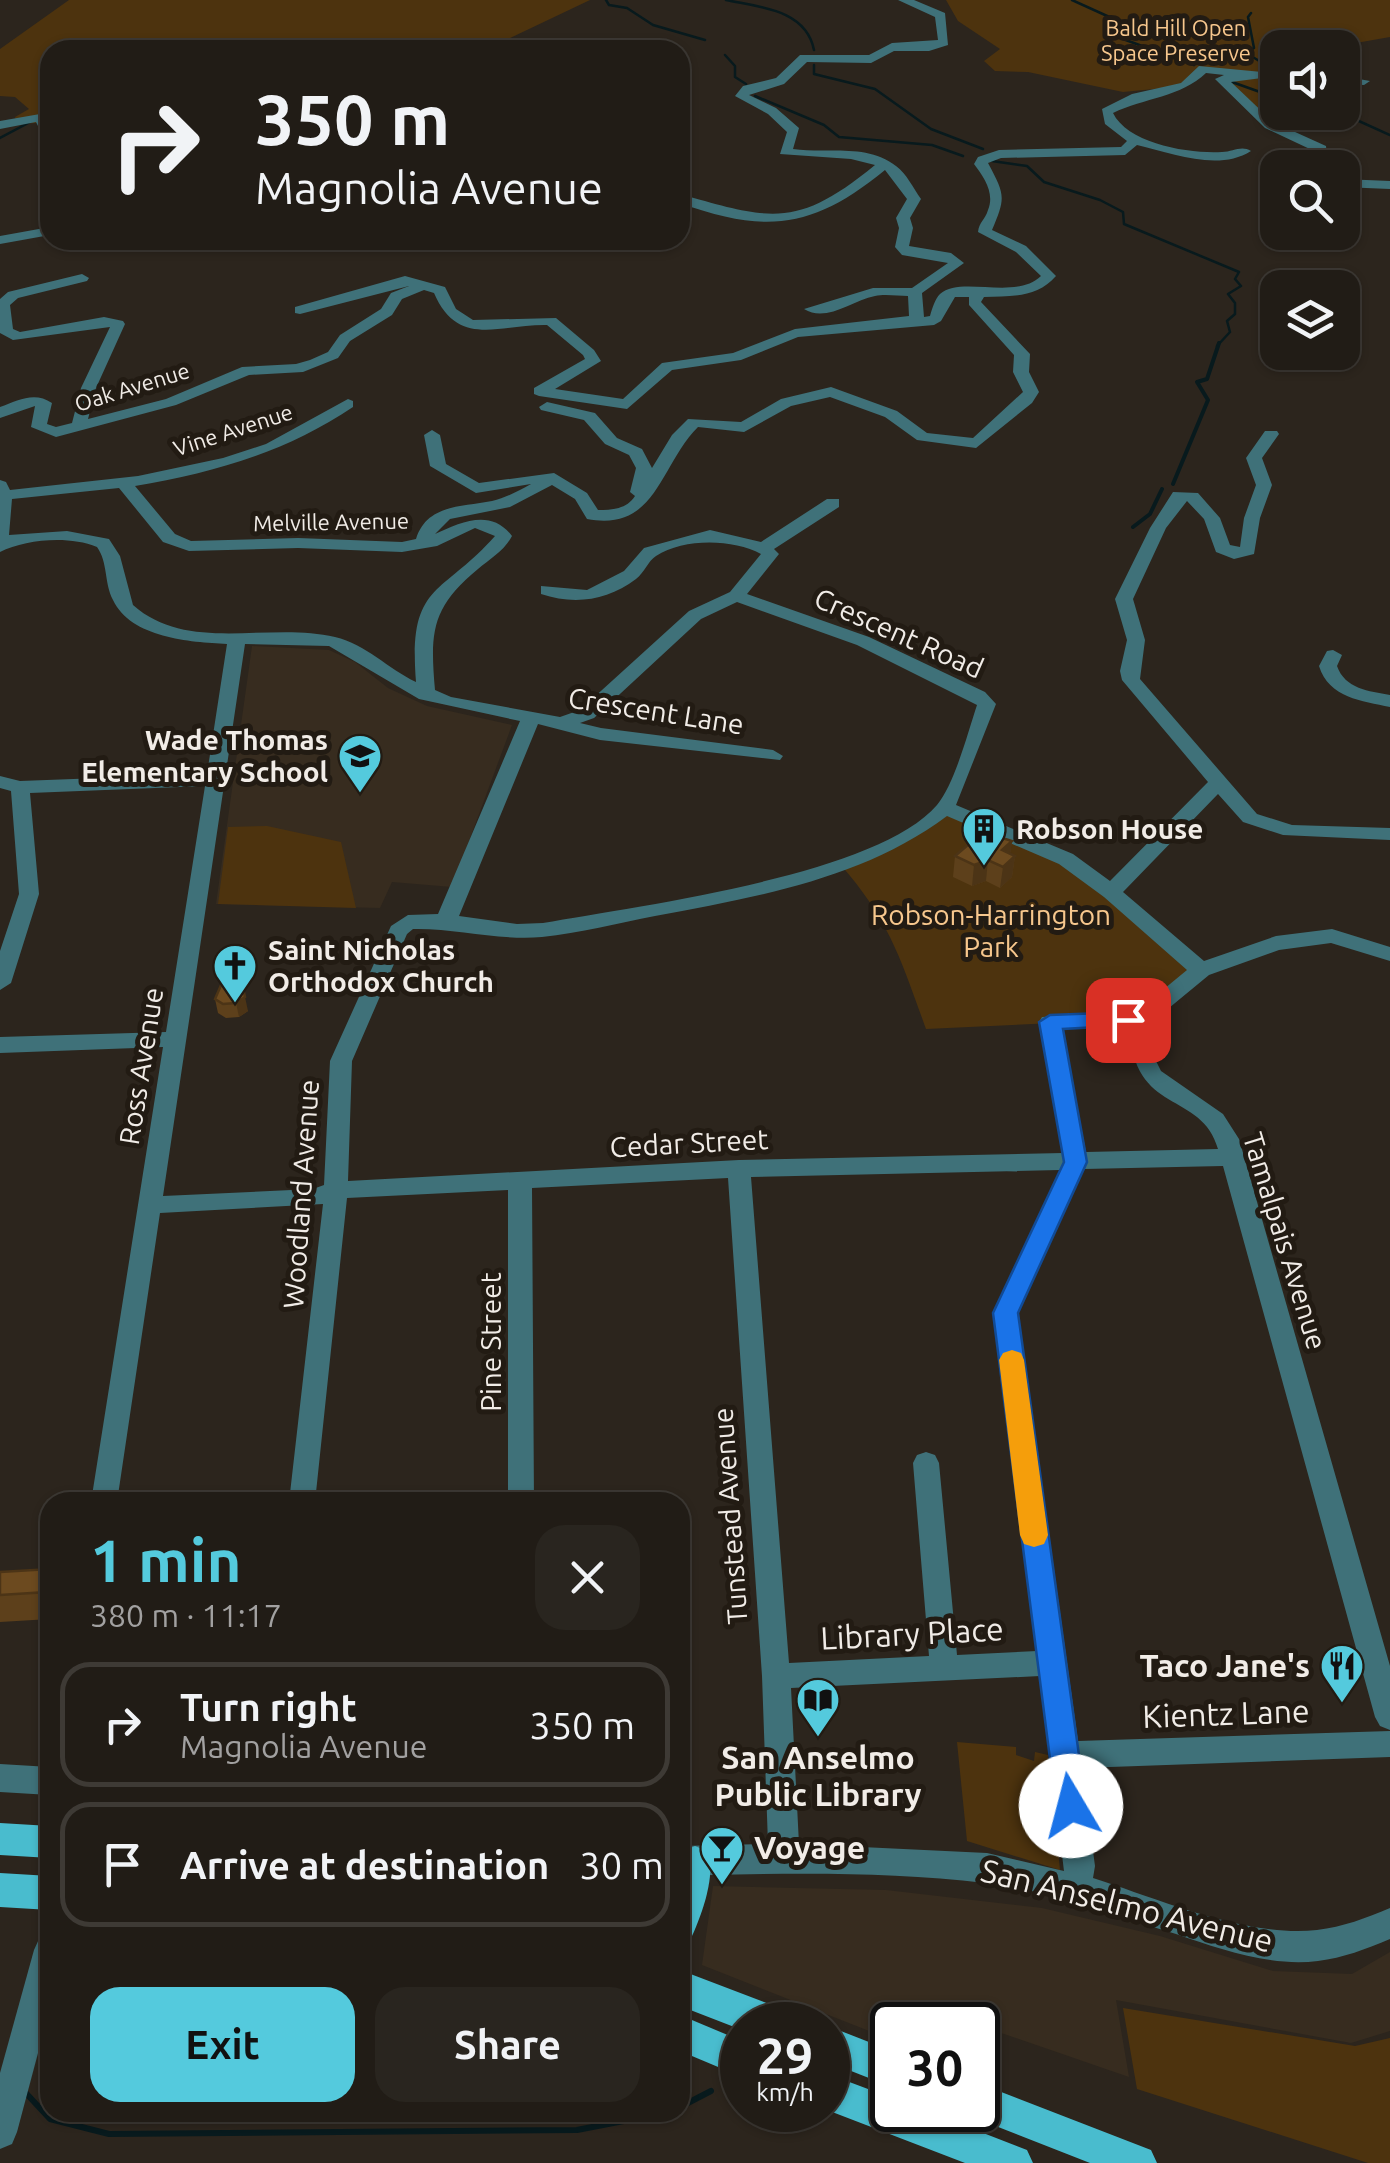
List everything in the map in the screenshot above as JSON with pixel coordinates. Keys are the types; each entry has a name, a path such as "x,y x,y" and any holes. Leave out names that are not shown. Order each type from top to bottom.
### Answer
{"main road":[{"path":"0,1839 40,1841"},
{"path":"0,1890 40,1892"},
{"path":"690,1992 720,2003"},
{"path":"690,2037 720,2050"},
{"path":"850,2100 1014,2163"},
{"path":"1000,2111 1118,2159"}],"street":[{"path":"811,309 832,308 873,292 914,292 958,263 953,258 905,250 903,218 914,199 898,175 884,164 844,154 786,151 794,131 772,111 741,96 747,89 780,81 804,58 871,59 892,47 929,48 944,42 941,15 904,0"},
{"path":"1246,151 1208,156 1134,140 1108,121 1106,112 1136,97 1186,86 1201,69 1260,74"},
{"path":"1252,73 1258,76 1221,80 1258,118 1320,150"},
{"path":"1360,81 1364,81"},
{"path":"0,125 40,118"},
{"path":"540,391 627,404 667,366 736,357 795,334 913,320 929,322 936,318 944,298 952,293 1021,291 1039,286 1049,276 1022,249 985,232 984,226 996,214 998,193 981,164 998,154 1118,153 1134,140"},
{"path":"690,202 721,214 761,222 803,218 857,188 884,164"},
{"path":"1360,184 1390,185"},
{"path":"0,240 40,233"},
{"path":"80,426 90,383 118,324 104,321 18,337 6,331 3,304 13,295 82,278"},
{"path":"300,310 404,280 440,290 448,310 458,320 477,324 551,320 593,357 584,367 546,384 537,401 541,406 589,416 611,441 636,452 644,468 638,505"},
{"name":"Oak Avenue","path":"0,413 38,402 46,408 41,430 56,432 171,402 247,370 298,369 332,355 345,338 387,312 396,296 427,284"},
{"path":"913,320 914,292"},
{"path":"432,434 438,466 469,486 488,488 530,476 552,478 581,496 593,515 618,515 638,505 688,426 703,422 732,429 744,427 774,407 817,394 840,394 856,404 891,414 923,437 976,443 1031,392 1021,372 1022,354 1004,340 974,302 978,293"},
{"name":"Vine Avenue","path":"125,485 286,440 348,404"},
{"path":"1271,434 1252,456 1252,466 1264,485 1250,524 1252,542 1248,550 1234,554 1225,551 1217,528 1202,503 1192,496 1179,495 1158,528 1124,600 1136,640 1129,671 1131,680 1242,813 1274,828 1390,834"},
{"name":"Melville Avenue","path":"125,485 169,538 189,546 402,546 424,542 430,528 446,513 498,505 552,478"},
{"path":"2,544 2,490 125,485"},
{"path":"547,590 564,596 590,595 630,574 650,552 710,535 764,548 833,503"},
{"path":"424,542 473,523 498,529 504,536 437,594 428,610 423,632 426,695"},
{"name":"Crescent Lane","path":"2,544 67,538 103,543 110,550 116,596 135,616 188,634 237,640 330,640 347,646 394,679 426,695 612,736 773,756"},
{"path":"562,722 587,714 695,615 736,596 769,558 764,548"},
{"name":"Crescent Road","path":"736,596 878,648 986,702 945,808"},
{"name":"Ross Avenue","path":"106,1492 237,640"},
{"path":"1333,655 1328,666 1336,682 1354,692 1390,700"},
{"path":"530,720 446,921 517,931 544,930 795,879 882,850 945,808 1066,860 1111,892 1201,970"},
{"path":"0,983 29,894 10,785 215,780"},
{"path":"1111,892 1217,784"},
{"name":"Woodland Avenue","path":"303,1492 336,1190 340,1061 398,931 408,922 446,921"},
{"path":"1076,1888 1080,1866 1006,1313 1076,1162 1050,1022 1141,1020 1201,970 1276,943 1332,936 1390,954"},
{"name":"Tamalpais Avenue","path":"1141,1020 1142,1055 1152,1076 1214,1120 1232,1157 1390,1717"},
{"path":"0,1044 175,1039"},
{"name":"Cedar Street","path":"150,1205 315,1198 336,1190 739,1169 1232,1157"},
{"name":"Tunstead Avenue","path":"739,1169 776,1676 784,1858"},
{"name":"Pine Street","path":"520,1182 522,1492"},
{"path":"926,1463 944,1666"},
{"name":"Library Place","path":"776,1676 1050,1663"},
{"name":"Kientz Lane","path":"1064,1754 1390,1744"},
{"path":"0,1778 40,1780"},
{"name":"San Anselmo Avenue","path":"690,1861 784,1858 987,1868 1076,1888 1223,1934 1276,1945 1316,1946 1356,1938 1390,1923"},
{"path":"0,2132 40,1989"}],"shaded area":[{"name":"Wade Thomas Elementary School","path":"252,646 329,650 355,662 388,688 427,706 512,725 452,887 392,882 380,908 216,904"},
{"path":"713,1886 886,1890 1042,1908 1160,1936 1273,1971 1352,1974 1390,1952 1390,2031 1351,2043 1116,2000 1129,2077 1000,2033 1000,2002 870,2002 870,2031 850,2023 850,2002 796,2002 702,1965"},
{"path":"160,2122 250,2122 198,2124"}],"green space":[{"path":"69,0 590,0 506,40 40,40 40,125 17,124 15,117 29,109 15,97 0,96 0,49"},
{"name":"Bald Hill Open Space Preserve","path":"946,0 1390,0 1390,37 1360,42 1360,30 1260,30 1260,110 1251,111 1221,79 1255,77 1201,69 1185,86 1123,92 1028,72 995,71 984,61 1000,49 958,21"},
{"name":"Robson-Harrington Park","path":"945,808 1066,859 1201,970 1141,1019 926,1029 883,923 840,864 882,850"},
{"path":"267,826 341,842 356,908 218,904 228,827"},
{"path":"957,1742 1016,1747 1016,1755 1034,1761 1035,1752 1048,1755 1060,1870 967,1841"},
{"path":"1123,2008 1355,2046 1390,2038 1390,2163 1368,2163 1137,2089"}],"building":[{"path":"983,832 1012,841 1002,850 1015,856 1003,867 988,860 974,865 955,856"},
{"path":"240,975 245,997 223,1004 215,999 225,976"},
{"path":"40,1570 40,1592 0,1595 0,1572"}],"waterway":[{"path":"606,0 609,5 627,8 653,25 705,40"},
{"path":"726,0 791,18 802,26 814,50"},
{"path":"1072,0 1116,20 1125,34 1123,39 1194,65"},
{"path":"1251,13 1248,17 1254,48 1246,53 1260,61"},
{"path":"725,55 735,66 735,77 746,84"},
{"path":"814,65 814,74 875,89 931,129 983,149"},
{"path":"1232,82 1260,92"},
{"path":"755,96 824,125 839,137 932,145 963,156"},
{"path":"0,138 32,121"},
{"path":"1360,121 1390,135"},
{"path":"992,161 1027,166 1044,182 1100,200 1123,212 1124,224 1239,272 1235,279 1241,286 1228,294 1235,303 1235,314 1227,321 1230,332 1219,344"},
{"path":"1173,484 1208,400 1197,382 1207,379 1219,344"},
{"path":"1133,527 1150,514 1162,489"},
{"path":"24,2091 40,2108"},
{"path":"690,2102 711,2091"},
{"path":"62,2122 109,2134 577,2130 618,2122"}],"slow traffic":[{"path":"1012,1360 1034,1535"}],"place":[{"name":"Wade Thomas Elementary School","path":"360,794"},
{"name":"Robson House","path":"984,867"},
{"name":"Saint Nicholas Orthodox Church","path":"235,1004"},
{"name":"Taco Jane's","path":"1342,1704"},
{"name":"San Anselmo Public Library","path":"818,1738"},
{"name":"Voyage","path":"722,1886"}],"route":[{"path":"1071,1806 1006,1313 1076,1162 1050,1022 1128,1020"}]}
